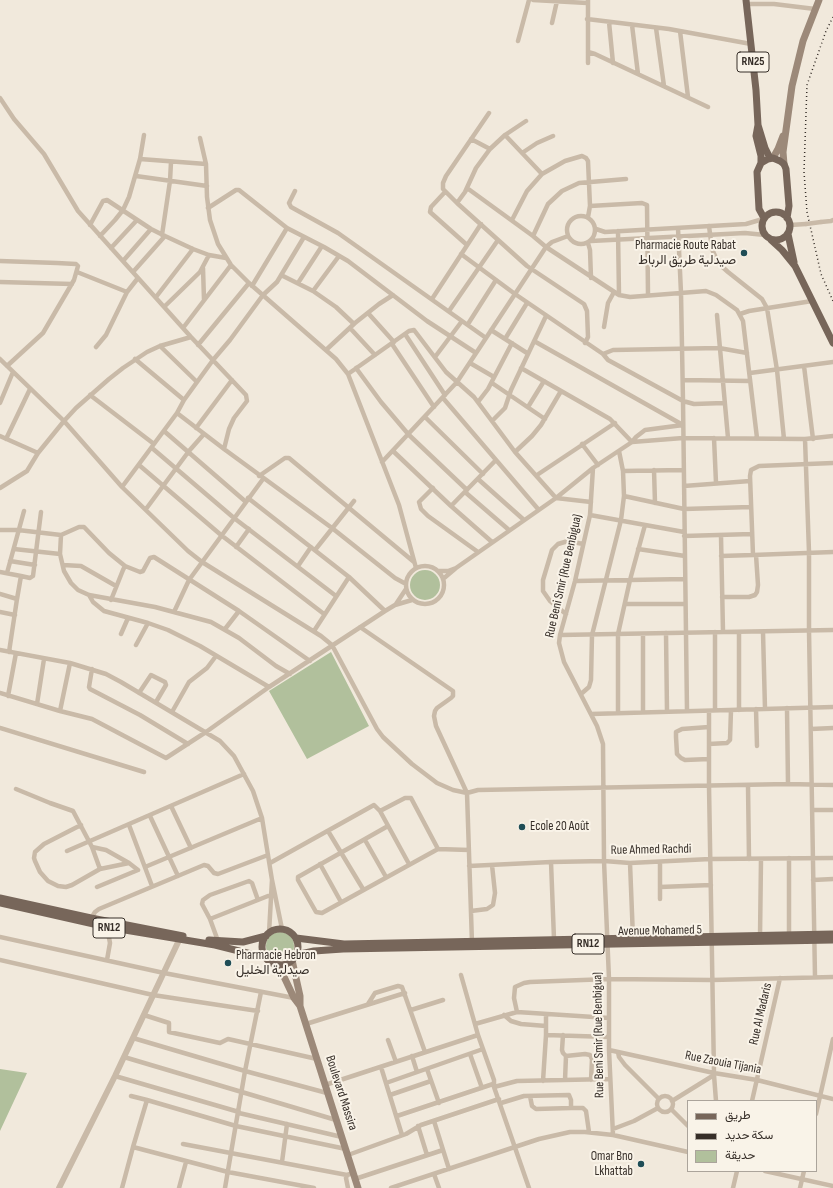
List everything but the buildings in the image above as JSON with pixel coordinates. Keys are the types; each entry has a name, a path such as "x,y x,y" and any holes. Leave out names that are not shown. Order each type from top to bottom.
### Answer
{"main road":[{"path":"787,218 788,203 786,169 783,155 790,92 803,42 819,0"},
{"name":"RN25","path":"746,2 758,125 765,148 771,158"},
{"name":"RN25","path":"758,125 756,136 761,163 757,172 760,213 764,218 762,228 764,235"},
{"path":"761,163 771,158 786,131"},
{"path":"771,158 778,159 784,164"},
{"path":"764,218 768,214 776,212 783,214 787,218 790,225 788,234 795,266"},
{"path":"771,240 781,240 788,234"},
{"path":"764,235 785,253 795,266 833,343"},
{"name":"RN12","path":"0,898 90,921 107,927 219,944 267,958 278,964 283,964 314,950 343,946"},
{"name":"RN12","path":"0,903 180,938"},
{"name":"RN12","path":"219,944 243,942 268,935 275,930 282,929 292,933 296,938 343,946"},
{"name":"Avenue Mohamed 5","path":"472,944 554,938 607,941 632,938 760,939 815,937 833,934"},
{"path":"267,958 264,954 262,945 268,935"},
{"name":"Avenue Mohamed 5","path":"760,939 789,935 833,940"},
{"path":"296,938 298,946 294,958 297,997"},
{"name":"Avenue Mohamed 5","path":"343,946 712,939"},
{"path":"278,964 297,997"},
{"name":"Boulevard Massira","path":"297,997 347,1152 352,1176 358,1188"}],"street":[{"path":"518,41 529,0"},
{"path":"533,0 588,2 588,63"},
{"path":"552,22 557,1"},
{"path":"746,2 815,9"},
{"path":"588,19 680,31 751,44"},
{"path":"609,22 613,63"},
{"path":"632,25 638,74"},
{"path":"656,28 664,86"},
{"path":"680,31 688,97"},
{"path":"588,52 708,107"},
{"path":"0,98 14,119 44,154 78,211 198,345 246,395 248,399 234,418 229,429 224,449"},
{"path":"489,113 444,179 442,186 445,192 531,269 586,306 588,337 585,343"},
{"path":"457,203 467,188 476,168 490,149 505,135 526,121"},
{"path":"100,236 123,210 136,176 144,135"},
{"path":"505,135 542,174"},
{"path":"522,153 537,143 553,136"},
{"path":"200,138 206,164 208,208 214,234 226,258 251,285 336,359 348,374 399,505 416,568"},
{"path":"471,139 490,149"},
{"path":"512,220 527,191 542,174 561,162 584,156 588,161 590,206 588,217"},
{"path":"140,159 206,164"},
{"path":"133,272 163,235 171,162"},
{"path":"136,176 207,186"},
{"path":"533,236 543,212 555,197 571,186 589,182 626,179"},
{"path":"467,188 512,220 546,247 619,295 630,297 700,291 712,293 737,310 743,322 758,438"},
{"path":"208,208 238,190 288,228 339,256 367,275 427,321 476,353"},
{"path":"295,191 289,203 291,207 338,233 486,338"},
{"path":"445,192 431,207 430,212 467,245"},
{"path":"90,225 104,200 108,200 151,229 163,235 193,249 226,258"},
{"path":"590,206 645,203 648,208 648,295"},
{"path":"591,278 590,242 595,235 596,229 593,222 588,217 579,216 572,220 567,227 568,236 576,244 580,244 590,242 619,239 678,236 752,233 764,235"},
{"path":"596,229 602,232 746,224 764,218"},
{"path":"111,248 137,220"},
{"path":"790,225 832,221"},
{"path":"432,299 481,224"},
{"path":"709,226 712,249 718,262 728,272 760,297 767,308 784,439"},
{"path":"198,345 251,285 288,228"},
{"path":"678,228 681,293 687,711"},
{"path":"123,261 151,229"},
{"path":"618,231 619,295"},
{"path":"382,462 457,382 546,247 552,242 568,236"},
{"path":"122,487 177,413 184,400 213,360 230,340 263,295 281,275 304,237"},
{"path":"449,311 498,240"},
{"path":"298,283 322,246"},
{"path":"156,297 193,249"},
{"path":"164,306 203,268 209,254"},
{"path":"461,254 546,316 603,354 608,360 688,403 724,403"},
{"path":"313,291 339,256"},
{"path":"0,262 76,264 78,266 72,284 43,333 7,366"},
{"path":"183,328 232,265"},
{"path":"203,268 204,301"},
{"path":"77,272 127,292"},
{"path":"281,275 313,291 336,307 375,355"},
{"path":"96,347 106,335 127,292 138,278"},
{"path":"468,324 496,280"},
{"path":"0,282 72,284"},
{"path":"604,327 608,303 614,292"},
{"path":"326,350 352,326 393,295"},
{"path":"740,314 749,311 812,300"},
{"path":"505,339 528,303"},
{"path":"368,313 393,343 434,407"},
{"path":"717,315 728,438"},
{"path":"492,421 505,408 509,394 546,316"},
{"path":"435,357 462,321"},
{"path":"348,374 405,334 414,330 457,382 478,402 515,452 556,498 591,502"},
{"path":"491,330 528,354"},
{"path":"405,334 444,396 538,509"},
{"path":"0,488 27,471 38,453 64,421 90,395 123,368 160,346 191,337"},
{"path":"534,341 683,425"},
{"path":"478,402 492,383 512,344"},
{"path":"160,346 197,382"},
{"path":"603,354 613,350 719,348 747,353"},
{"path":"0,359 64,421 122,487 188,551 202,562 314,631 332,645 377,729 388,742 412,764 437,783 453,790 467,793 478,790 748,786 788,784 812,786 833,785"},
{"path":"135,360 184,400"},
{"path":"750,373 833,362"},
{"path":"470,363 494,377"},
{"path":"804,366 813,439"},
{"path":"356,368 408,435 509,530"},
{"path":"521,368 561,390 614,423 632,442"},
{"path":"0,403 13,372"},
{"path":"196,428 232,380"},
{"path":"682,380 750,381"},
{"path":"528,407 544,381"},
{"path":"492,383 545,419"},
{"path":"6,439 30,389"},
{"path":"515,452 532,436 545,419 561,390"},
{"path":"90,395 153,446 176,469 234,518 336,596"},
{"path":"177,413 261,477 332,528 406,586"},
{"path":"425,417 483,474"},
{"path":"537,476 614,423"},
{"path":"443,579 478,552 538,509 556,498 593,468 632,442 645,430 683,425"},
{"path":"164,431 247,500 350,577 385,611"},
{"path":"146,510 163,485 204,434"},
{"path":"0,436 38,453"},
{"path":"632,442 683,438 813,439 833,436"},
{"path":"714,438 716,483"},
{"path":"805,439 809,552 815,977"},
{"path":"582,444 598,465"},
{"path":"393,451 451,506 492,542"},
{"path":"581,694 589,687 591,680 592,635 621,520 624,496 623,471 619,451"},
{"path":"174,612 189,580 247,500 261,477 285,458 289,458 414,562"},
{"path":"451,506 496,460"},
{"path":"722,597 749,597 757,592 758,585 752,534 751,470 759,466 833,463"},
{"path":"139,465 221,535 324,614"},
{"name":"Rue Beni Smir (Rue Benbigua)","path":"593,468 590,515 575,581 560,636 560,651 564,662 597,726 603,744 604,862 613,1135"},
{"path":"654,470 655,503"},
{"path":"623,471 683,470"},
{"path":"478,479 524,520"},
{"path":"684,486 750,481"},
{"path":"433,488 420,502 421,509 428,516 478,552"},
{"path":"624,496 684,509 751,507"},
{"path":"298,566 354,501"},
{"path":"7,573 24,511"},
{"path":"0,572 30,578 34,576 41,512"},
{"path":"590,515 621,520 684,534 721,536 752,534"},
{"path":"618,713 618,634 626,604 630,580 645,525"},
{"path":"0,530 18,530 61,535 79,527 84,527 109,553 125,566 140,572 143,571 150,558 154,557 239,611 310,661"},
{"path":"236,547 249,529"},
{"path":"61,535 60,554 66,577 78,590 89,595 174,612 211,622 240,638 276,666 290,674"},
{"path":"721,536 723,632"},
{"path":"566,614 550,601 543,591 543,580 551,554 558,544 568,541 583,544"},
{"path":"14,549 60,554"},
{"path":"638,549 685,556"},
{"path":"721,556 833,552"},
{"path":"10,561 35,565"},
{"path":"63,565 81,566 116,586"},
{"path":"111,600 125,566"},
{"path":"438,571 443,579 443,590 436,601 430,604 424,604 417,603 412,600 408,594 406,586 407,577 416,568 428,566 443,572 456,568"},
{"path":"9,652 21,576"},
{"path":"314,631 350,577"},
{"path":"575,581 685,579"},
{"path":"395,605 406,586"},
{"path":"0,594 17,599"},
{"path":"89,595 93,602 104,610 168,630 269,687"},
{"path":"0,693 98,721 166,758 206,732 269,687 360,627 395,605 412,600"},
{"path":"626,604 685,604"},
{"path":"225,629 239,611"},
{"path":"0,612 15,615"},
{"path":"121,634 128,618"},
{"path":"136,645 148,623"},
{"path":"360,627 453,691 452,698 437,708 434,716 436,726 467,793 472,944"},
{"path":"560,636 833,630"},
{"path":"715,632 715,710"},
{"path":"739,632 739,710"},
{"path":"763,632 765,709"},
{"path":"666,633 667,712"},
{"path":"643,634 644,712"},
{"path":"0,650 70,663 111,676 206,732 220,741 231,752 253,791 262,818 270,863 273,895 268,935"},
{"path":"8,696 16,653"},
{"path":"172,712 189,682 207,668 216,656"},
{"path":"37,704 44,659"},
{"path":"60,711 70,663"},
{"path":"92,669 90,689 147,718 188,744"},
{"path":"139,693 151,676 165,682 166,685 156,702"},
{"path":"591,714 833,707"},
{"path":"787,708 788,784"},
{"path":"756,709 757,746"},
{"path":"709,710 712,980 716,1100"},
{"path":"709,744 727,743 730,740 731,710"},
{"path":"709,727 682,728 676,732 677,754 681,758 685,760 709,759"},
{"path":"0,728 144,772"},
{"path":"811,729 833,728"},
{"path":"67,851 244,774"},
{"path":"748,786 748,859"},
{"path":"16,789 73,811 90,841 100,869"},
{"path":"380,811 405,798 410,798 438,849"},
{"path":"270,863 374,805 380,811 409,864"},
{"path":"171,806 191,848"},
{"path":"812,810 833,810"},
{"path":"150,816 178,876"},
{"path":"145,867 262,818"},
{"path":"81,825 39,848 34,855 35,861 48,881 58,886 66,887 100,869 129,862"},
{"path":"129,825 152,886"},
{"path":"388,826 298,877 298,880 316,912 322,913 363,889 438,849 469,850"},
{"path":"328,831 363,889"},
{"path":"365,840 386,877"},
{"path":"92,847 106,850 129,862 138,870 97,887"},
{"path":"90,921 95,912 99,909 204,865 208,866 214,873 218,874 268,855"},
{"path":"789,858 789,935"},
{"name":"Rue Ahmed Rachdi","path":"469,866 551,862 630,863 710,859 833,858"},
{"path":"760,939 761,859"},
{"path":"551,862 554,938"},
{"path":"660,862 660,899"},
{"path":"630,863 632,938"},
{"path":"320,864 341,902"},
{"path":"470,911 488,909 493,905 495,893 492,865"},
{"path":"813,880 833,879"},
{"path":"219,944 202,902 206,898 218,892 246,882 251,882 258,900"},
{"path":"660,887 711,885"},
{"path":"210,919 273,895"},
{"path":"273,895 282,929"},
{"path":"107,927 110,937 107,960"},
{"path":"0,937 164,973 261,992 297,997"},
{"path":"59,1188 115,1076 180,938"},
{"path":"0,960 153,995 258,1012"},
{"path":"461,975 478,1035 494,1080 494,1086 529,1188"},
{"path":"517,1012 513,990 515,987 524,983 609,979 712,980 833,976"},
{"name":"Rue Al Madaris","path":"752,1100 780,978"},
{"path":"368,1004 372,996 378,992 398,986 402,987 425,1052"},
{"path":"225,1188 261,992"},
{"path":"306,1024 405,993"},
{"path":"410,1010 443,1000"},
{"path":"475,1024 517,1012 609,1018"},
{"path":"543,1081 546,1014"},
{"path":"144,1015 169,1023 169,1032 220,1042 228,1039 317,1059"},
{"path":"504,1016 511,1021 521,1024 546,1026"},
{"path":"325,1085 478,1035"},
{"path":"546,1035 609,1037"},
{"path":"563,1035 562,1050 566,1056 565,1080"},
{"path":"133,1038 327,1093"},
{"path":"817,1110 833,1039"},
{"path":"388,1040 396,1062"},
{"path":"386,1082 470,1054 483,1048"},
{"name":"Rue Zaouia Tijania","path":"609,1050 714,1074 757,1080 833,1099"},
{"path":"618,1052 619,1057 625,1065 659,1099"},
{"path":"470,1054 482,1088"},
{"path":"566,1056 572,1054 590,1055 592,1059 591,1080"},
{"path":"412,1056 417,1072"},
{"path":"124,1057 336,1120"},
{"path":"381,1067 398,1116 402,1135"},
{"path":"427,1069 439,1102"},
{"path":"672,1101 714,1074"},
{"path":"115,1076 239,1112 342,1137"},
{"path":"398,1116 482,1088 517,1081 610,1079"},
{"path":"390,1095 431,1081"},
{"path":"131,1096 236,1126 347,1152 402,1135 418,1126 434,1120 500,1101 524,1096 569,1095 572,1100 571,1108"},
{"path":"530,1096 532,1106 536,1109 580,1107 585,1109 589,1132"},
{"path":"659,1099 665,1097 672,1101"},
{"path":"659,1099 657,1103 658,1108 663,1112 667,1112 671,1109 673,1105 672,1101"},
{"path":"122,1188 147,1100"},
{"path":"613,1129 634,1121 658,1108"},
{"path":"671,1109 687,1125"},
{"path":"434,1120 449,1169"},
{"path":"282,1162 287,1124"},
{"path":"418,1126 427,1155"},
{"path":"391,1188 554,1135 570,1132 589,1132 613,1135 687,1152"},
{"path":"183,1144 232,1152 352,1176"},
{"path":"133,1147 228,1172 314,1188"},
{"path":"348,1188 346,1180 352,1176 443,1150"},
{"path":"179,1188 186,1162"},
{"path":"733,1188 737,1172"},
{"path":"770,1172 833,1186"},
{"path":"800,1188 804,1172"},
{"path":"434,1174 439,1188"}],"green space":[{"path":"425,570 436,574 440,585 436,596 425,600 414,596 410,585 414,574"},
{"path":"331,652 369,726 307,759 269,691"},
{"path":"280,932 290,936 294,946 290,956 280,960 270,956 266,946 270,936"},
{"path":"0,1069 27,1073 0,1131"}],"railway":[{"path":"833,17 826,31 807,85 804,172 807,212 821,274 833,301"}],"place":[{"name":"Pharmacie Route Rabat صيدلية طريق الرباط","path":"744,253"},
{"name":"Ecole 20 Août","path":"522,827"},
{"name":"Pharmacie Hebron صيدلية الخليل","path":"228,963"},
{"name":"Omar Bno Lkhattab","path":"641,1164"}]}
